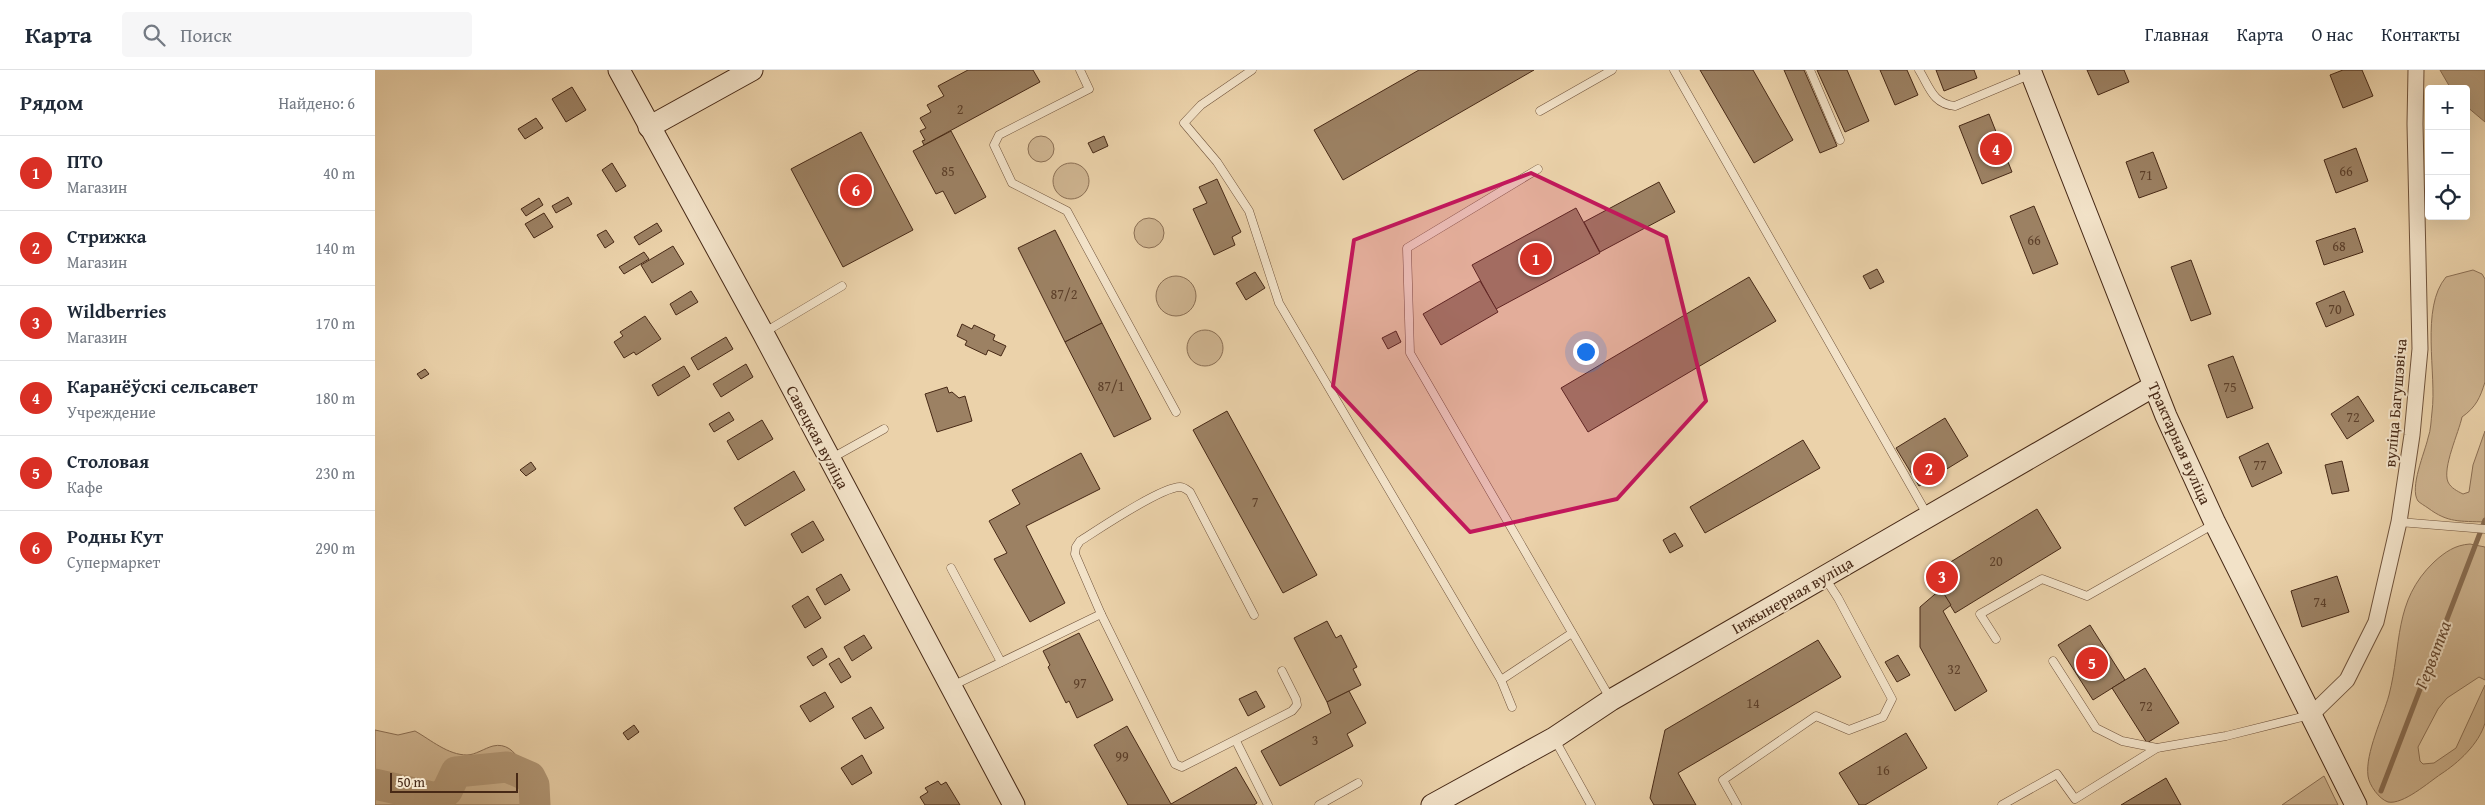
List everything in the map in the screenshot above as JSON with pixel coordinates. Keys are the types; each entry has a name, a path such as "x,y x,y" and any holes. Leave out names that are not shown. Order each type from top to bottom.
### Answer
{"street":[{"name":"Савецкая вуліца","path":"619,70 763,333 1014,805"},
{"path":"649,127 752,70"},
{"name":"вуліца Багушэвіча","path":"2312,714 2347,680 2376,622 2399,522 2412,435 2420,349 2415,124 2416,70"},
{"name":"Трактарная вуліца","path":"2031,72 2154,386 2215,523 2356,805"},
{"name":"Інжынерная вуліца","path":"1432,805 1554,738 1611,700 2154,386"}],"lane":[{"path":"1080,70 1089,89 999,136 994,145 1012,183 1067,212 1176,412"},
{"path":"1252,70 1201,105 1184,123 1217,162 1249,211 1279,304 1501,680 1512,707"},
{"path":"1540,110 1612,70"},
{"path":"1674,70 1928,516"},
{"path":"1810,70 1840,140"},
{"path":"1919,70 1935,99 1944,105 1955,106 2031,72"},
{"path":"1538,169 1407,248 1410,353 1611,700"},
{"path":"763,333 842,286"},
{"path":"830,459 884,429"},
{"path":"1254,615 1190,492 1182,487 1173,488 1130,510 1080,541 1076,547 1075,554 1101,614 1175,764 1183,767 1292,711 1297,705 1296,699 1282,671"},
{"path":"2399,522 2481,528"},
{"path":"1995,639 1980,614 2042,579 2087,596 2215,523"},
{"path":"951,568 1001,662"},
{"path":"1737,805 1723,780 1816,716 1849,730 1883,717 1892,698 1838,598 1824,576"},
{"path":"951,687 1101,614"},
{"path":"1501,680 1572,633"},
{"path":"2053,660 2096,728 2122,741 2157,748 2226,736 2312,714"},
{"path":"1554,738 1591,805"},
{"path":"1236,741 1268,805"},
{"path":"2002,805 2057,774 2075,799 2157,748"},
{"path":"1319,805 1358,783"}],"highlighted area":[{"path":"1531,173 1666,237 1706,401 1617,499 1470,532 1333,386 1354,240"}],"shaded area":[{"path":"2440,70 2485,70 2485,122 2470,109 2470,85 2449,85"},
{"path":"1041,136 1050,140 1054,149 1050,158 1041,162 1032,158 1028,149 1032,140"},
{"path":"1071,163 1083,169 1089,181 1083,193 1071,199 1059,193 1053,181 1059,169"},
{"path":"1149,218 1160,222 1164,233 1160,244 1149,248 1138,244 1134,233 1138,222"},
{"path":"2473,270 2482,274 2485,279 2485,382 2477,402 2462,417 2449,459 2447,476 2448,482 2454,489 2463,494 2469,492 2473,465 2485,431 2485,522 2448,519 2435,513 2418,501 2415,488 2431,425 2433,397 2431,323 2438,290 2446,277"},
{"path":"1180,276 1187,279 1193,285 1196,296 1195,304 1187,313 1180,316 1172,316 1165,313 1157,304 1156,292 1159,285 1168,277"},
{"path":"1205,330 1212,331 1218,335 1222,341 1222,355 1218,361 1212,365 1205,366 1198,365 1192,361 1188,355 1187,348 1188,341 1192,335 1198,331"},
{"path":"2470,544 2485,547 2485,680 2479,677 2447,698 2438,709 2418,747 2420,761 2423,764 2434,763 2456,748 2485,685 2485,723 2473,745 2454,764 2408,797 2388,802 2381,798 2372,787 2368,776 2368,767 2372,746 2389,695 2405,608 2411,592 2434,562 2451,550"},
{"path":"375,730 398,735 415,731 446,750 467,755 493,746 502,746 509,749 515,754 524,770 532,795 548,805 375,805"},
{"path":"2324,776 2338,805 2282,805"}],"building":[{"path":"968,70 1033,70 1040,82 924,145 922,141 925,140 920,131 926,128 920,118 931,112 927,105 944,96 938,86"},
{"path":"1419,70 1534,70 1343,180 1314,130"},
{"path":"1700,70 1753,70 1793,140 1754,163"},
{"path":"1784,70 1804,70 1837,146 1820,153"},
{"path":"1817,70 1847,70 1869,121 1845,132"},
{"path":"1880,70 1907,70 1918,95 1895,105"},
{"path":"1936,70 1974,70 1977,78 1944,91"},
{"path":"2087,70 2124,70 2129,82 2098,95"},
{"path":"2343,70 2362,70 2373,96 2343,108 2330,75"},
{"path":"572,87 586,110 566,122 552,99"},
{"path":"1989,114 2012,172 1982,184 1959,126"},
{"path":"536,118 543,128 525,139 518,129"},
{"path":"951,131 986,197 955,214 943,191 936,194 913,151"},
{"path":"861,132 913,230 843,267 791,169"},
{"path":"1104,136 1108,146 1093,153 1088,143"},
{"path":"2356,148 2368,181 2336,193 2324,160"},
{"path":"2153,152 2167,188 2139,198 2126,162"},
{"path":"612,163 626,186 616,192 602,170"},
{"path":"1217,179 1241,232 1232,237 1235,245 1214,255 1193,209 1207,203 1199,187"},
{"path":"1659,182 1675,212 1600,252 1584,222"},
{"path":"568,197 572,204 556,213 552,206"},
{"path":"539,198 543,205 526,216 521,209"},
{"path":"2034,206 2058,264 2033,274 2010,216"},
{"path":"1576,208 1600,253 1496,309 1472,265"},
{"path":"544,213 553,227 534,238 525,224"},
{"path":"657,223 662,231 639,245 634,237"},
{"path":"2355,228 2363,252 2324,265 2316,241"},
{"path":"606,230 614,242 605,248 597,235"},
{"path":"1055,230 1102,323 1065,342 1018,248"},
{"path":"673,246 684,264 652,283 641,265"},
{"path":"644,252 649,259 624,274 619,267"},
{"path":"2191,260 2211,314 2191,321 2171,267"},
{"path":"1877,269 1884,282 1870,289 1863,276"},
{"path":"1255,272 1265,288 1246,300 1236,283"},
{"path":"1749,277 1776,321 1588,432 1561,388"},
{"path":"1480,281 1498,312 1441,345 1423,314"},
{"path":"691,291 698,302 676,315 670,304"},
{"path":"2344,291 2354,315 2326,327 2316,303"},
{"path":"645,316 661,339 636,355 634,352 624,358 614,342 623,336 620,332"},
{"path":"1102,323 1151,419 1114,437 1065,342"},
{"path":"962,324 972,329 974,325 995,335 993,340 1006,346 1001,356 988,350 986,355 965,345 967,341 957,336"},
{"path":"1396,331 1401,342 1388,349 1382,338"},
{"path":"726,337 733,349 698,370 691,358"},
{"path":"2233,356 2253,408 2227,418 2208,365"},
{"path":"746,364 753,377 721,397 713,384"},
{"path":"684,366 690,376 658,396 652,385"},
{"path":"425,369 429,374 421,379 417,374"},
{"path":"947,387 949,393 952,392 959,398 965,396 972,421 937,432 925,394"},
{"path":"2358,396 2374,421 2347,439 2331,414"},
{"path":"1227,411 1317,575 1283,593 1193,430"},
{"path":"729,412 734,420 714,432 709,424"},
{"path":"1945,418 1968,456 1919,486 1896,448"},
{"path":"762,420 773,439 738,460 727,441"},
{"path":"1803,440 1820,468 1705,533 1690,507"},
{"path":"2268,443 2282,473 2252,487 2239,457"},
{"path":"1081,453 1100,489 1026,526 1065,603 1030,622 994,559 1007,553 989,521 1020,504 1012,490"},
{"path":"2342,461 2349,491 2332,494 2325,465"},
{"path":"531,462 536,469 526,476 520,470"},
{"path":"794,471 805,490 745,526 734,508"},
{"path":"2037,509 2061,548 1955,613 1931,574"},
{"path":"813,521 824,540 802,553 791,534"},
{"path":"1675,533 1683,546 1670,553 1663,540"},
{"path":"841,574 850,590 825,605 816,589"},
{"path":"2337,576 2349,612 2302,627 2291,591"},
{"path":"1941,589 1951,605 1943,611 1987,691 1955,711 1920,647 1920,607"},
{"path":"808,596 821,618 805,628 792,606"},
{"path":"1327,621 1336,638 1341,635 1357,667 1353,669 1361,685 1327,702 1294,638"},
{"path":"2090,625 2125,680 2093,700 2058,645"},
{"path":"1079,633 1113,700 1077,718 1069,701 1066,703 1048,667 1050,665 1043,651"},
{"path":"864,635 872,648 852,661 844,647"},
{"path":"1818,640 1841,677 1678,773 1696,805 1654,805 1650,798 1665,730"},
{"path":"822,648 827,657 813,666 807,657"},
{"path":"1898,655 1910,675 1897,682 1885,662"},
{"path":"839,658 851,677 841,683 829,664"},
{"path":"2145,668 2179,723 2147,743 2112,688"},
{"path":"1256,691 1265,707 1248,716 1239,699"},
{"path":"1349,691 1366,723 1347,734 1353,746 1280,786 1261,751 1331,713 1327,702"},
{"path":"825,692 834,707 810,722 800,706"},
{"path":"871,707 884,728 865,739 852,718"},
{"path":"634,725 639,732 628,740 623,733"},
{"path":"1127,726 1171,804 1236,767 1257,803 1254,805 1128,805 1094,745"},
{"path":"1906,733 1927,768 1865,805 1859,805 1839,773"},
{"path":"862,755 872,773 852,785 841,768"},
{"path":"2166,778 2181,805 2121,805"},
{"path":"938,781 941,785 946,782 960,805 925,805 920,797 928,792 925,788"}],"waterway":[{"name":"Гервятка","path":"2381,791 2485,520"},
{"name":"Гервятка","path":"375,784 437,798 447,791 456,772 507,767 530,777 534,785 535,805"}],"place":[{"name":"Каранёўскі сельсавет","path":"1996,149"},
{"name":"Родны Кут","path":"856,190"},
{"name":"ПТО","path":"1536,259"},
{"name":"Стрижка","path":"1929,469"},
{"name":"Wildberries","path":"1942,577"},
{"name":"Столовая","path":"2092,663"}]}
